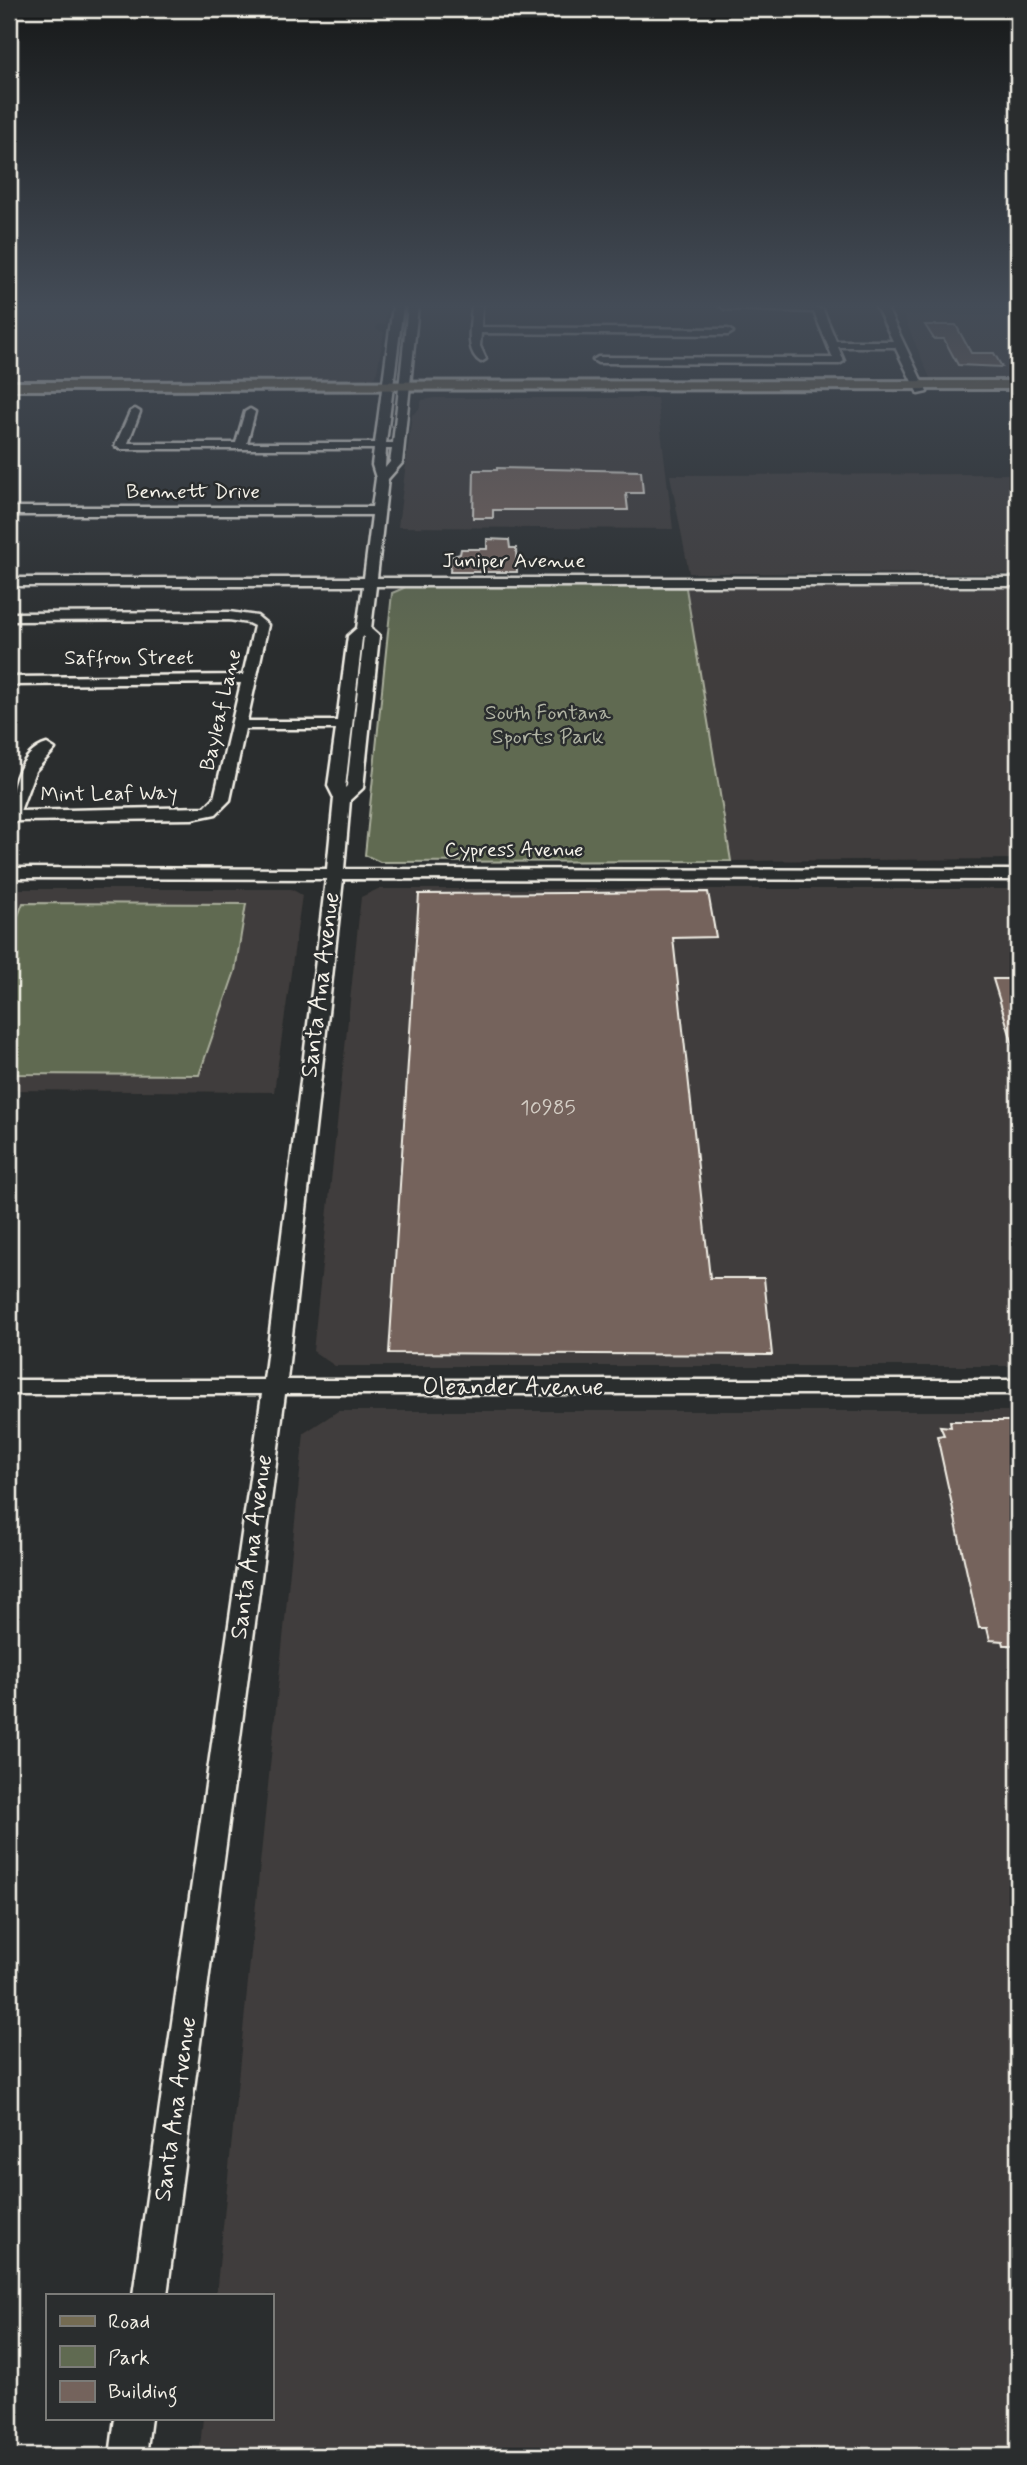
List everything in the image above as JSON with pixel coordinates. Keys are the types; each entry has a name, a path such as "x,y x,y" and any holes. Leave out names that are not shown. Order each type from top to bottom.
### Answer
{"street":[{"path":"131,421 121,446 397,446"},
{"path":"240,447 247,421"},
{"name":"Santa Ana Avenue","path":"364,630 382,478 378,465 384,421"},
{"name":"Santa Ana Avenue","path":"382,478 396,463 400,421"},
{"name":"Bennett Drive","path":"9,511 377,511"},
{"name":"Juniper Avenue","path":"9,582 1018,582"},
{"path":"9,617 36,617 52,582"},
{"name":"Bayleaf Lane","path":"36,617 229,616 252,618 261,625 222,800 210,811"},
{"name":"Santa Ana Avenue","path":"150,2294 275,1386 335,872 342,798 336,786 355,636 364,630"},
{"name":"Santa Ana Avenue","path":"342,798 355,788 372,636 364,630"},
{"name":"Saffron Street","path":"9,681 250,679"},
{"path":"239,725 344,725"},
{"path":"9,817 34,760 47,750"},
{"name":"Mint Leaf Way","path":"9,817 192,814 210,811"},
{"name":"Cypress Avenue","path":"9,873 1018,875"},
{"name":"Oleander Avenue","path":"9,1387 1018,1387"},
{"path":"128,2456 133,2420"}],"shaded area":[{"path":"411,421 660,421 673,529 398,527"},
{"path":"1018,474 1018,574 689,573 670,475"},
{"path":"686,588 1018,589 1018,859 731,861"},
{"path":"9,889 291,889 302,895 274,1092 9,1090"},
{"path":"378,889 1018,889 1018,1366 335,1366 313,1351 361,897"},
{"path":"338,1411 1018,1411 1018,2456 199,2456 203,2420 273,2420 273,2294 216,2294 304,1433"}],"green space":[{"name":"South Fontana Sports Park","path":"406,587 686,588 731,861 380,862 365,855 392,593"},
{"path":"23,903 246,904 235,971 199,1075 9,1074 9,939"}],"building":[{"path":"497,468 641,471 643,493 626,493 628,510 493,510 493,518 473,518 474,470"},
{"path":"487,539 509,540 510,548 516,548 517,572 450,572 451,557 460,554 461,549 487,549"},
{"path":"708,892 716,937 673,938 710,1278 764,1278 772,1355 389,1353 419,894"},
{"path":"993,979 1018,979 1018,1050 1015,1051"},
{"path":"950,1421 1018,1421 1018,1645 1004,1645 1003,1641 990,1640 987,1628 979,1628 937,1436 944,1435 940,1426 951,1427"}]}
